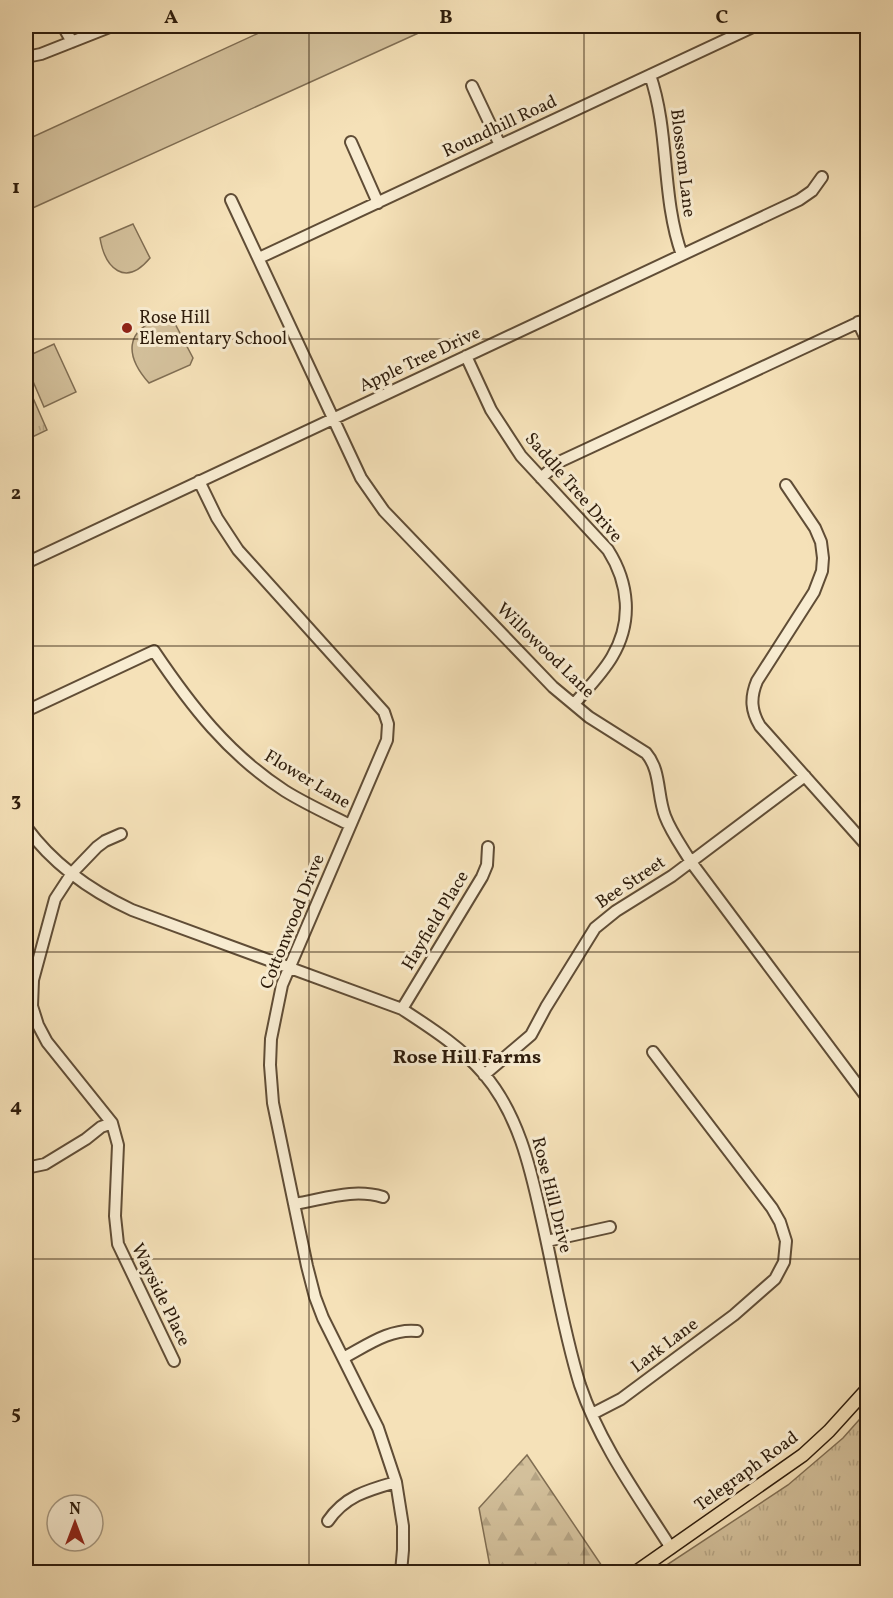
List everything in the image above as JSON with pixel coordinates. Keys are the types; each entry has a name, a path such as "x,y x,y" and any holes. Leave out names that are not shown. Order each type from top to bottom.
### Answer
{"main road":[{"name":"Telegraph Road","path":"636,1572 803,1455 829,1431 867,1388"}],"street":[{"path":"63,26 72,42"},
{"path":"26,57 41,54 112,26"},
{"name":"Roundhill Road","path":"259,258 749,27"},
{"name":"Blossom Lane","path":"650,75 658,101 674,232 682,255"},
{"path":"472,86 500,145"},
{"path":"351,142 378,202"},
{"name":"Apple Tree Drive","path":"26,563 799,200 812,191 822,177"},
{"name":"Willowood Lane","path":"231,200 361,478 384,511 553,687 589,717 646,753 651,759 665,817 691,862 867,1099"},
{"path":"541,478 559,462 863,320 867,343"},
{"name":"Saddle Tree Drive","path":"466,356 504,432 521,456 608,550 620,572 626,595 625,623 617,648 608,664 574,704"},
{"name":"Cottonwood Drive","path":"199,482 217,518 238,550 393,723 282,985 274,1014 270,1065 273,1103 315,1297 323,1318 378,1428 396,1482 403,1526 404,1550 401,1572"},
{"path":"786,485 816,528 821,542 822,571 814,592 757,681 753,690 753,708 760,726 867,847"},
{"name":"Flower Lane","path":"26,711 154,651 185,698 236,753 285,790 350,825"},
{"name":"Bee Street","path":"484,1075 531,1035 558,987 596,928 605,919 691,862 805,776"},
{"name":"Rose Hill Drive","path":"26,827 46,851 100,893 132,910 402,1009 441,1035 484,1075 508,1113 522,1141 575,1366 591,1414 616,1460 671,1548"},
{"name":"Wayside Place","path":"121,834 97,847 72,873 55,899 33,980 32,1006 38,1026 47,1041 112,1123 118,1145 115,1216 118,1244 174,1361"},
{"name":"Hayfield Place","path":"402,1009 482,877 487,865 488,847"},
{"name":"Lark Lane","path":"591,1414 621,1399 754,1299 775,1279 784,1262 786,1241 780,1222 653,1052"},
{"path":"26,1168 45,1164 101,1127 112,1123"},
{"path":"294,1204 354,1192 383,1197"},
{"path":"547,1241 610,1227"},
{"path":"343,1358 394,1332 417,1331"},
{"path":"26,1438 26,1452"},
{"path":"328,1521 337,1508 348,1500 372,1489 396,1482"}],"green space":[{"path":"274,26 434,26 26,211 26,140"},
{"path":"133,224 150,258 141,267 125,273 111,265 106,258 100,238"},
{"path":"162,318 172,318 193,358 190,365 149,383 136,363 132,345 141,329"},
{"path":"54,344 76,392 44,407 26,365 26,357"},
{"path":"26,382 47,430 26,440"},
{"path":"867,1411 867,1572 656,1572 788,1485 843,1438"},
{"path":"527,1455 606,1572 491,1572 479,1508"}],"place":[{"name":"Rose Hill Elementary School","path":"127,328"}],"district":[{"name":"Rose Hill Farms","path":"467,1058"}]}
